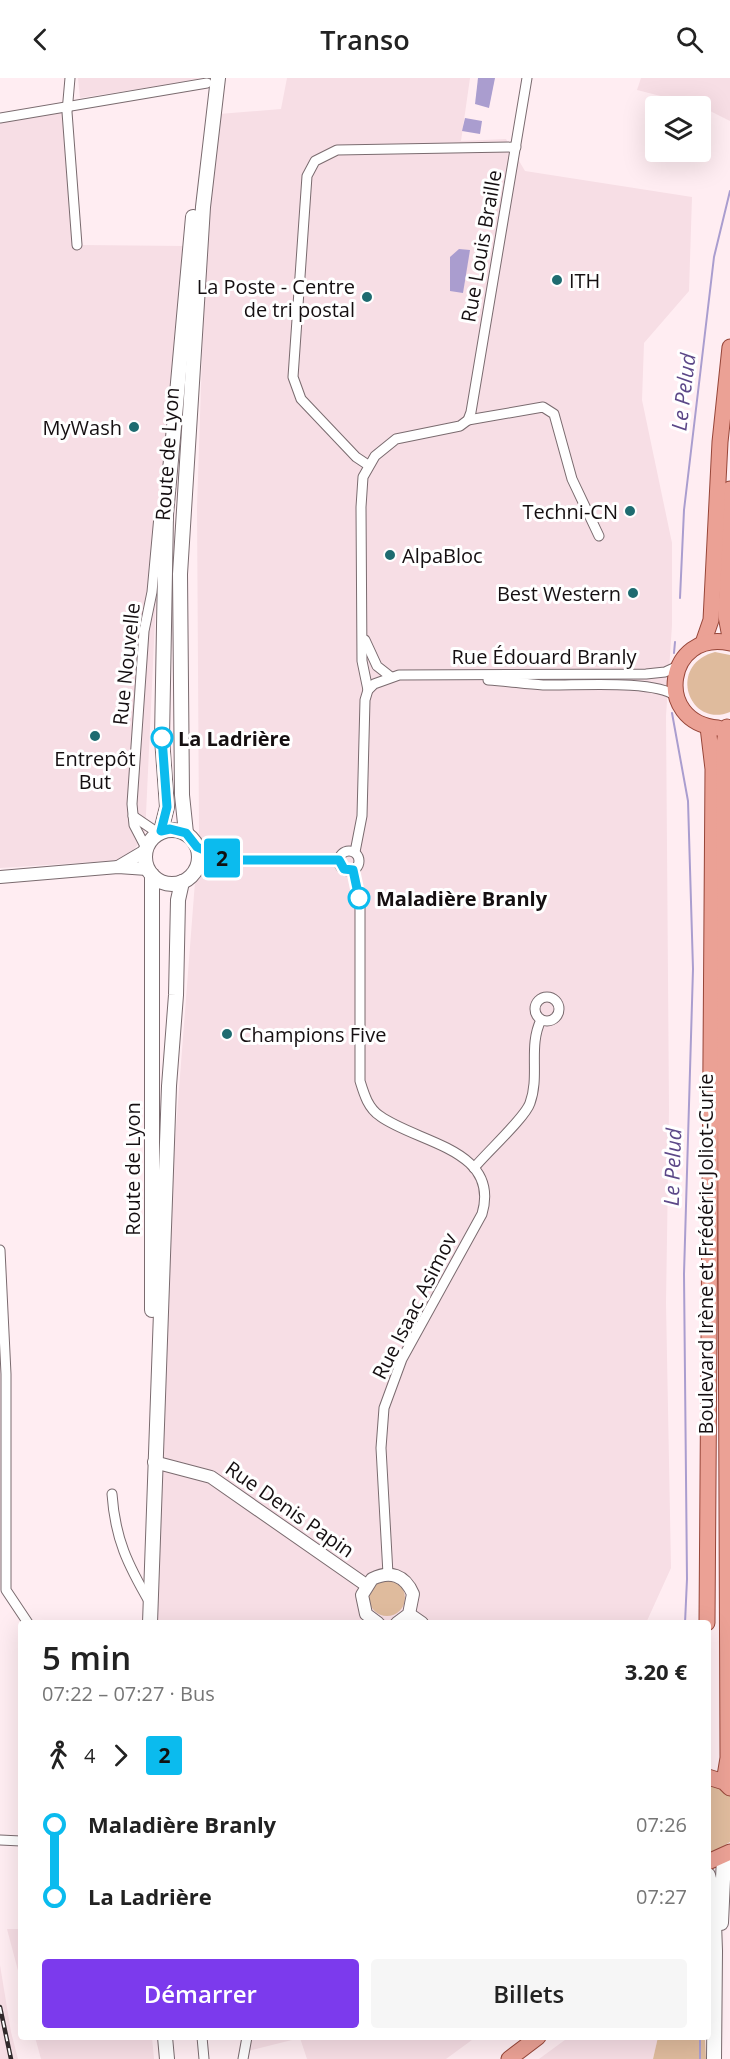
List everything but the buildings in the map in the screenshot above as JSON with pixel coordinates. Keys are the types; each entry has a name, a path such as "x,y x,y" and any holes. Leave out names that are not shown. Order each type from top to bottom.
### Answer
{"main road":[{"name":"Route de Lyon","path":"160,832 167,807 162,738 165,515 211,80"},
{"name":"Route de Lyon","path":"186,833 182,795 180,574 211,80"},
{"path":"703,643 712,608 720,442 730,346"},
{"path":"730,489 726,616 730,637"},
{"path":"729,726 708,727 691,719 676,696 674,686 678,666 693,648 703,643 730,643"},
{"name":"Boulevard Irène et Frédéric Joliot-Curie","path":"727,1785 724,744 729,726"},
{"name":"Boulevard Irène et Frédéric Joliot-Curie","path":"707,1620 713,780 708,727"},
{"path":"170,829 186,833 197,847 198,863 195,871 182,882 166,883 149,872 145,849 160,832 170,829"},
{"name":"Route de Lyon","path":"149,872 154,1462"},
{"name":"Route de Lyon","path":"150,1620 169,1086 176,995 178,900 182,882"},
{"path":"711,1778 727,1785"},
{"path":"711,1861 727,1854 724,1894 715,1951"},
{"path":"711,1886 715,1951 714,2059"},
{"path":"158,2040 160,2059"},
{"path":"165,2040 167,2059"},
{"path":"509,2059 534,2040"}],"street":[{"path":"70,78 67,106 77,244"},
{"name":"Rue Louis Braille","path":"468,420 473,405 527,78"},
{"path":"0,118 211,80"},
{"path":"368,465 356,457 301,399 293,377 307,176 315,161 337,150 516,147"},
{"path":"353,870 359,863 355,852 361,825 363,712 368,690 362,661 361,492 368,465 383,448 396,439 460,426 468,420 543,408 554,414 572,479 599,536"},
{"name":"Rue Nouvelle","path":"145,849 134,825 134,816 144,631 152,592 159,516"},
{"path":"362,632 377,666 391,677"},
{"name":"Rue Édouard Branly","path":"368,690 391,677 408,675 646,674 665,672 678,666"},
{"name":"Rue Édouard Branly","path":"408,675 522,684 645,687 666,689 676,696"},
{"path":"134,816 160,832"},
{"path":"197,847 226,860"},
{"path":"118,867 145,849"},
{"path":"339,860 344,853 355,852"},
{"path":"195,871 226,860 339,860"},
{"path":"339,860 344,869 353,870"},
{"path":"0,877 118,867 149,872"},
{"path":"353,870 360,902 360,1081 365,1100 379,1116 448,1148 474,1168 530,1105 533,1091 534,1034 541,1020"},
{"name":"Rue Isaac Asimov","path":"388,1574 381,1448 384,1408 402,1359 482,1214 485,1188 474,1168"},
{"path":"0,1250 4,1291 6,1590 26,1620"},
{"name":"Rue Denis Papin","path":"154,1462 212,1477 366,1585"},
{"path":"112,1494 114,1524 126,1562 150,1603"},
{"path":"374,1620 363,1605 366,1585 372,1579 388,1574 396,1575 409,1586 413,1602 410,1614 401,1620"},
{"path":"410,1614 418,1620"},
{"path":"0,1840 18,1841"},
{"path":"201,2040 204,2059"},
{"path":"243,2059 246,2040"}],"shaded area":[{"path":"78,78 204,78 204,79 80,98"},
{"path":"287,78 470,78 461,141 506,139 525,171 692,197 689,291 644,343 642,400 672,543 672,625 666,716 669,1109 666,1303 671,1568 647,1620 158,1620 159,1440 169,1219 199,830 197,507 205,265 219,114 281,109"},
{"path":"478,78 495,78 489,108 475,104"},
{"path":"641,78 730,78 730,121 711,112 711,96 661,96 637,90"},
{"path":"69,111 82,245 185,246 159,534 145,836 125,860 0,868 0,122"},
{"path":"465,118 482,121 480,134 462,131"},
{"path":"459,249 470,250 463,293 450,291 450,257"},
{"path":"715,652 730,655 730,712 716,715 703,712 694,704 687,681 691,669 700,659"},
{"path":"387,1580 400,1585 405,1598 400,1611 387,1616 374,1611 369,1598 374,1585"},
{"path":"711,1784 723,1789 730,1796 730,1842 711,1853"},
{"path":"7,1929 18,1929 18,1971"},
{"path":"0,1965 11,2032 18,2059 0,2059"},
{"path":"36,2040 152,2040 154,2059 41,2059"},
{"path":"249,2040 292,2040 248,2051"},
{"path":"301,2040 472,2040 446,2059 307,2059"},
{"path":"565,2040 657,2040 653,2059 539,2059"},
{"path":"657,2040 705,2040 706,2059 653,2059"}],"waterway":[{"name":"Le Pelud","path":"680,598 684,510 714,257 730,191"},
{"path":"674,653 675,642"},
{"name":"Le Pelud","path":"672,713 688,801 693,969 684,1274 687,1579 685,1620"},
{"name":"Le Pelud","path":"700,2040 700,2059"}],"railway":[{"path":"0,2007 11,2059"}],"bus line":[{"name":"2","path":"162,738 162,767 167,807 165,824 161,831 170,829 186,833 197,847 226,860 339,860 344,869 353,870 359,898"}],"place":[{"name":"ITH","path":"557,280"},
{"name":"La Poste - Centre de tri postal","path":"367,297"},
{"name":"MyWash","path":"134,427"},
{"name":"Techni-CN","path":"630,511"},
{"name":"AlpaBloc","path":"390,555"},
{"name":"Best Western","path":"633,593"},
{"name":"Entrepôt But","path":"95,736"},
{"name":"La Ladrière","path":"162,738"},
{"name":"Maladière Branly","path":"359,898"},
{"name":"Champions Five","path":"227,1034"}]}
